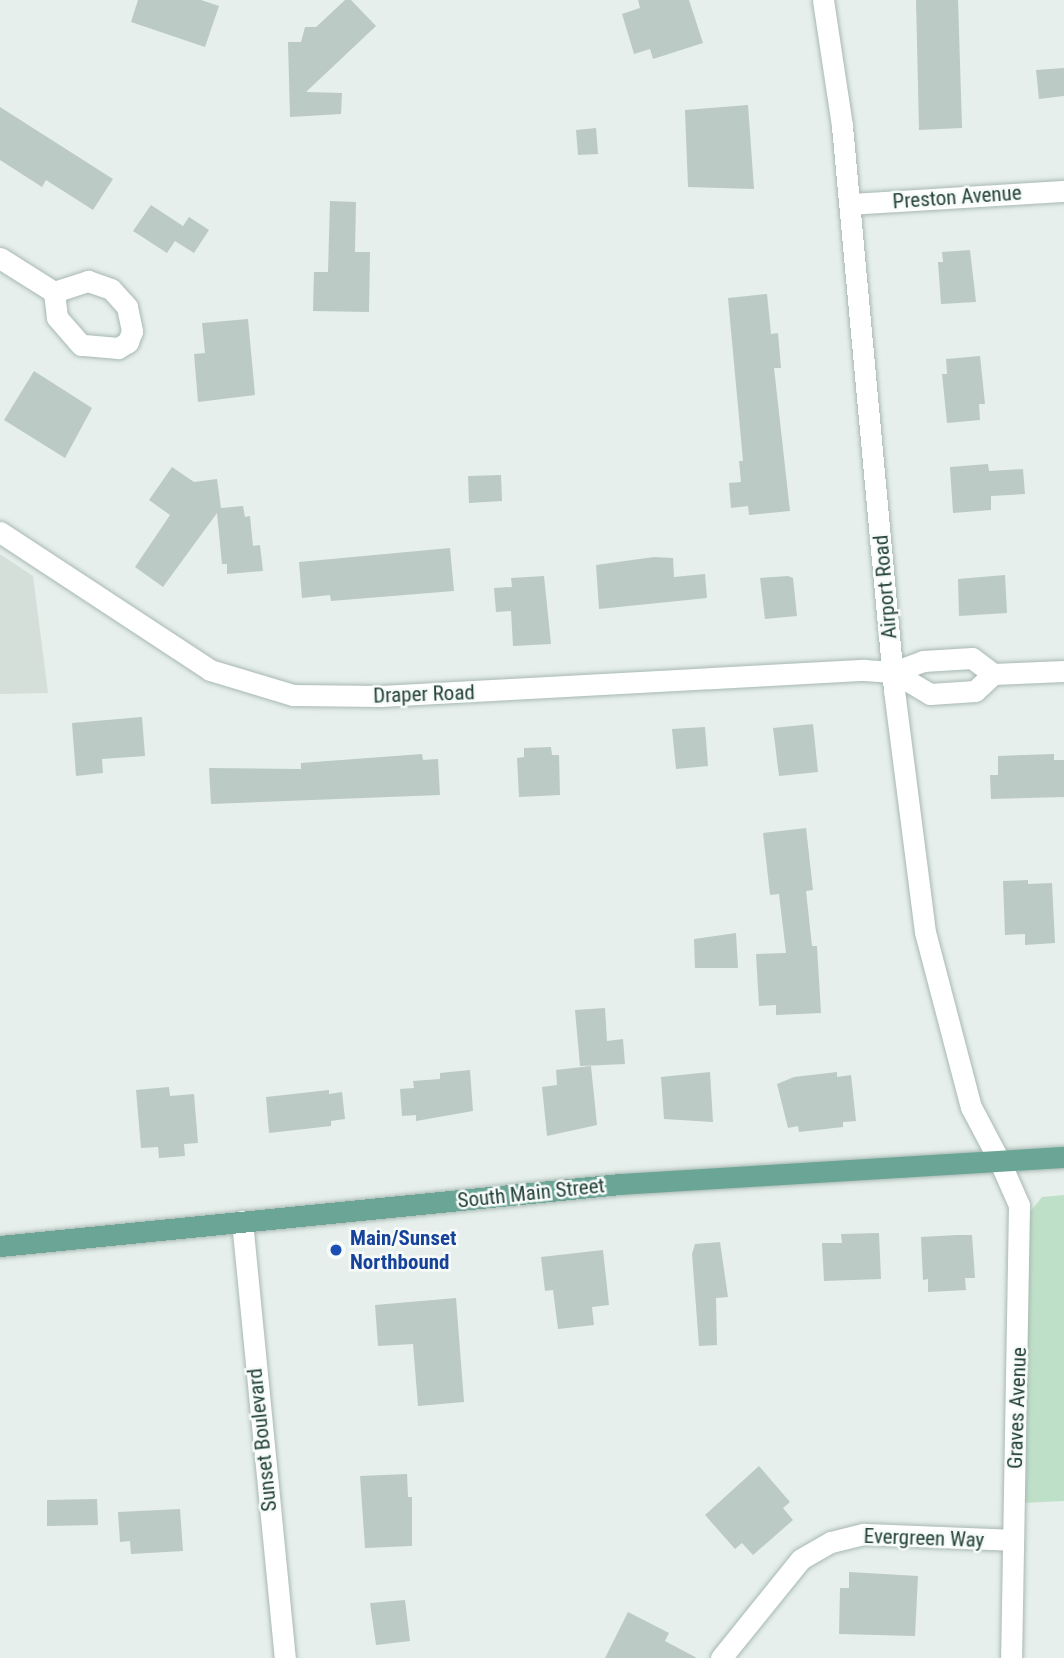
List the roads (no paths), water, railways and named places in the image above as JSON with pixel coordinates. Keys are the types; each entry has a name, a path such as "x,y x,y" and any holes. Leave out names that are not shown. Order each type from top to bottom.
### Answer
{"main road":[{"name":"South Main Street","path":"0,1246 620,1184 1064,1157"}],"street":[{"name":"Airport Road","path":"823,0 850,204 893,672 925,932 971,1107 1000,1162"},
{"name":"Preston Avenue","path":"850,204 1064,191"},
{"path":"0,258 54,292"},
{"name":"Draper Road","path":"0,532 210,670 293,695 380,696 864,670 893,672 923,661 972,658 993,674"},
{"name":"Draper Road","path":"893,672 930,694 975,691 993,674 1064,670"},
{"name":"Graves Avenue","path":"1000,1162 1020,1205 1011,1658"},
{"name":"Sunset Boulevard","path":"242,1222 285,1658"},
{"name":"Evergreen Way","path":"721,1658 801,1559 831,1542 863,1534 1012,1541"}],"place":[{"name":"Main/Sunset Northbound","path":"336,1250"}]}
